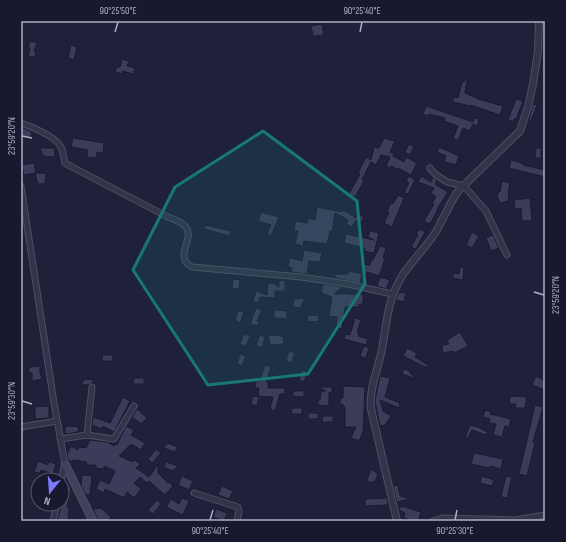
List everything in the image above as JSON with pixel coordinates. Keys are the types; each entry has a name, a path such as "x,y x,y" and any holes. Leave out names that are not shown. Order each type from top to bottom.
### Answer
{"main road":[{"path":"65,464 93,521"}],"street":[{"path":"397,521 370,399 390,301 402,275 437,230 452,198 520,132 528,107 538,51 539,21"},
{"path":"538,51 545,51"},
{"path":"21,123 38,130 57,142 61,148 65,163 186,226 188,232 184,260 192,267 301,277 348,284 392,294"},
{"path":"430,168 435,174 447,182 464,186 486,211 507,255"},
{"path":"21,186 65,464 64,472"},
{"path":"87,435 92,387"},
{"path":"60,439 87,435 114,439 134,406"},
{"path":"21,427 57,421"},
{"path":"194,493 238,507 239,511 237,521"},
{"path":"433,521 444,518 516,520 545,515"}],"highlighted area":[{"path":"263,131 357,201 365,284 308,374 208,385 133,270 175,187"}],"building":[{"path":"322,24 324,35 313,36 311,26"},
{"path":"30,41 37,43 34,51 36,51 35,57 28,56"},
{"path":"71,45 77,47 74,60 68,58"},
{"path":"122,59 129,61 127,66 135,68 133,74 123,71 122,74 115,72 117,67 120,67"},
{"path":"465,79 467,79 465,93 478,99 503,106 500,115 470,105 453,102 453,97 458,98 462,82 464,82"},
{"path":"516,99 523,101 516,119 514,119 513,122 508,120"},
{"path":"533,104 537,105 531,121 529,120"},
{"path":"426,106 473,122 474,118 479,119 477,126 473,124 470,131 463,128 458,140 453,139 458,126 444,121 445,118 423,114"},
{"path":"21,127 32,133 30,137 21,138"},
{"path":"73,138 104,143 103,153 97,152 96,158 87,157 88,150 71,147"},
{"path":"384,138 395,141 390,152 394,153 393,156 404,162 406,157 417,163 411,175 398,168 397,169 391,166 390,168 386,166 390,157 381,155 376,165 371,162 362,180 364,181 355,197 349,194 360,174 358,173 366,157 371,160 374,147 379,148"},
{"path":"409,144 414,147 410,155 405,152"},
{"path":"439,147 459,156 456,165 444,162 446,156 437,152"},
{"path":"40,148 54,148 55,157 43,156"},
{"path":"536,148 541,148 541,158 535,158"},
{"path":"511,160 524,164 523,165 545,170 545,177 509,168"},
{"path":"34,163 36,173 24,175 22,165"},
{"path":"35,173 46,173 45,184 38,184"},
{"path":"409,176 415,180 408,194 404,193 409,183 406,181"},
{"path":"421,176 431,182 433,177 437,180 435,184 448,192 437,209 430,224 424,221 434,204 432,203 436,197 431,193 434,188 418,182"},
{"path":"502,181 510,183 509,194 508,201 500,203 497,197 499,191 500,192"},
{"path":"398,195 404,198 392,227 384,223 391,203 393,204"},
{"path":"530,198 532,221 522,221 521,208 515,209 514,200"},
{"path":"317,207 342,212 343,210 356,218 358,214 364,217 361,223 356,220 352,227 346,224 348,220 335,213 332,232 330,231 327,244 304,241 303,246 295,244 298,231 294,231 295,221 307,223 308,218 315,220"},
{"path":"261,212 279,217 271,236 267,234 271,225 258,221"},
{"path":"205,225 231,231 230,236 204,229"},
{"path":"420,229 425,232 416,249 411,247 418,235 416,234"},
{"path":"370,231 379,233 374,253 364,251 364,248 344,243 346,234 374,240 368,237"},
{"path":"472,232 479,236 472,248 466,245"},
{"path":"493,235 499,248 491,251 486,238"},
{"path":"380,246 386,248 383,258 385,258 379,276 367,272 367,274 362,273 364,264 370,265"},
{"path":"304,250 322,253 320,262 309,261 307,274 291,272 292,268 288,267 290,258 302,261"},
{"path":"460,267 464,268 463,280 453,278 453,273 459,274"},
{"path":"349,271 362,274 360,283 335,278 335,274 348,274"},
{"path":"380,277 390,280 386,289 377,286"},
{"path":"233,279 240,280 239,289 232,288"},
{"path":"285,280 285,291 275,291 275,298 260,297 258,303 253,301 256,291 267,295 268,284 273,283 279,287 279,281"},
{"path":"323,284 343,287 334,294 363,294 363,304 359,304 359,307 345,307 342,329 336,328 337,317 329,316 332,297 321,293"},
{"path":"399,292 406,293 404,302 396,300"},
{"path":"305,298 300,308 293,307 294,299"},
{"path":"256,308 262,310 257,321 259,322 258,326 250,324"},
{"path":"274,310 287,311 287,319 274,318"},
{"path":"238,311 244,312 240,323 235,320"},
{"path":"308,315 319,316 318,322 307,321"},
{"path":"355,318 361,320 357,332 359,332 358,336 368,339 366,345 344,339 345,334 350,335"},
{"path":"460,332 468,346 454,353 453,351 443,353 442,345 449,344 447,340"},
{"path":"244,334 250,336 246,346 240,344"},
{"path":"260,335 265,337 262,348 256,345"},
{"path":"277,335 283,337 284,344 270,345 268,336"},
{"path":"364,346 369,348 366,358 360,356"},
{"path":"407,348 417,353 415,357 428,365 427,368 403,356"},
{"path":"289,351 295,353 291,363 286,361"},
{"path":"240,354 246,356 242,366 237,364"},
{"path":"102,355 113,355 113,361 102,361"},
{"path":"265,365 271,367 266,381 268,381 268,388 285,388 285,394 280,394 275,411 270,409 273,397 258,396 259,388 255,388 256,381 260,381"},
{"path":"40,366 42,379 32,381 32,373 29,373 29,367"},
{"path":"404,369 410,371 409,372 417,379 402,374"},
{"path":"302,370 308,372 304,382 299,380"},
{"path":"380,376 390,378 385,397 400,403 399,408 380,400 383,411 391,416 385,425 380,426 375,401"},
{"path":"536,376 545,381 545,390 532,385"},
{"path":"134,378 144,378 144,384 133,384"},
{"path":"93,379 93,383 82,385 83,380"},
{"path":"343,386 365,387 363,432 359,441 351,438 356,427 345,427 345,407 343,404 340,404 340,398 343,398"},
{"path":"318,387 332,387 332,393 329,392 329,406 318,405 321,391 326,391"},
{"path":"293,391 304,391 304,397 293,396"},
{"path":"253,396 259,397 257,406 251,404"},
{"path":"123,397 130,401 114,432 103,426 102,429 92,425 93,417 110,423"},
{"path":"510,397 527,397 525,408 515,408 516,404 509,404"},
{"path":"535,405 543,407 533,442 535,443 527,476 519,474"},
{"path":"49,406 49,418 35,419 35,407"},
{"path":"292,408 302,408 302,414 291,414"},
{"path":"137,409 147,418 141,424 132,417"},
{"path":"485,410 491,412 490,414 511,419 509,427 505,426 502,437 493,435 496,424 489,423 490,419 483,417"},
{"path":"308,413 318,413 318,419 308,419"},
{"path":"323,416 333,416 333,422 322,422"},
{"path":"470,425 481,428 487,432 486,435 472,430 468,438 465,437"},
{"path":"65,426 79,427 78,432 65,434"},
{"path":"126,426 134,430 131,435 145,443 141,450 131,444 119,456 133,462 135,460 140,464 136,468 149,477 158,464 158,473 173,486 165,495 149,481 147,483 140,477 134,483 141,489 134,498 127,492 124,498 105,489 104,493 96,489 100,480 109,484 115,471 104,466 104,469 96,468 96,465 86,465 87,462 73,460 72,462 68,460 67,454 71,446 78,450 79,447 86,448 90,440 107,442 114,446 115,444 117,445"},
{"path":"167,443 178,447 174,452 164,448"},
{"path":"156,449 161,453 152,463 148,459"},
{"path":"474,453 503,459 501,469 471,464"},
{"path":"38,461 48,465 49,462 56,464 54,472 41,470 40,472 34,472"},
{"path":"166,462 178,466 173,471 164,467"},
{"path":"371,469 378,474 375,482 366,482"},
{"path":"82,475 92,476 90,495 86,495 81,486"},
{"path":"182,476 193,481 189,490 178,485"},
{"path":"482,476 494,480 492,486 480,483"},
{"path":"506,476 512,477 507,498 501,497"},
{"path":"398,485 400,496 410,499 397,502 393,486"},
{"path":"222,486 233,491 229,499 218,495"},
{"path":"182,498 189,501 183,515 166,507 171,499 179,504"},
{"path":"387,498 388,505 365,506 365,499"},
{"path":"157,500 161,504 153,514 148,510"},
{"path":"401,506 421,512 418,521 407,521 408,519 404,518 405,513 399,510"},
{"path":"101,508 111,517 109,521 98,521 93,509"},
{"path":"216,509 227,513 224,521 213,517"},
{"path":"59,512 69,512 68,521 57,521"}]}
